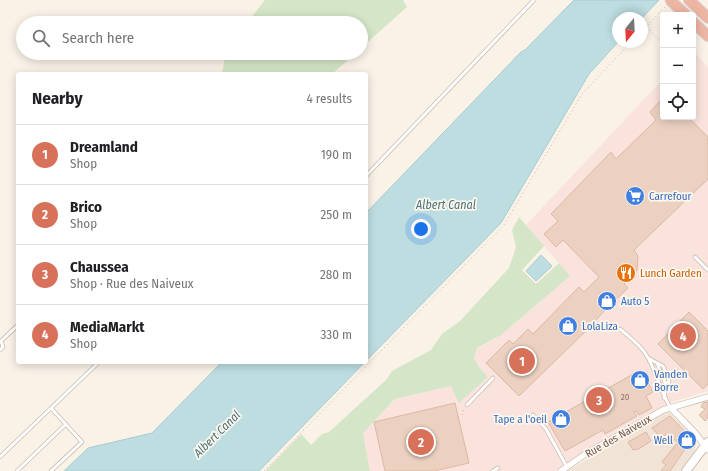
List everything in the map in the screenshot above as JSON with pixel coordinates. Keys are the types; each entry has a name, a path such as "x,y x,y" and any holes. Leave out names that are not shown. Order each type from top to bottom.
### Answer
{"highway":[{"path":"689,0 708,18"},
{"path":"668,2 682,12"},
{"path":"696,25 708,36"}],"main road":[{"path":"686,471 707,446"}],"street":[{"name":"Rue des Naiveux","path":"561,471 594,450 671,408 708,397"},
{"path":"671,408 707,446"}],"lane":[{"path":"368,174 534,0"},
{"path":"695,257 708,270"},
{"path":"0,350 3,347 1,341 16,327"},
{"path":"620,329 645,352 664,398 671,408"},
{"path":"648,358 656,363 666,385 664,398"},
{"path":"0,456 97,364"},
{"path":"466,406 493,378"},
{"path":"51,408 82,442 51,471"},
{"path":"533,415 546,429 567,467"},
{"path":"17,471 66,424"},
{"path":"492,471 498,468"}],"path":[{"path":"648,25 668,2"},
{"path":"648,28 660,41"},
{"path":"264,471 504,225 582,94 625,48"},
{"path":"462,415 466,406"}],"shaded area":[{"path":"696,54 708,67 708,391 672,402 555,471 370,471 363,433 396,399 451,386 460,402 488,377 479,367 474,358 477,349 501,335 570,276 526,225 660,82 660,120 696,120"},
{"path":"667,410 693,437 696,445 694,452 680,471 568,471"}],"green space":[{"path":"265,0 403,0 407,7 368,42 368,16 252,16"},
{"path":"224,60 348,60 334,72 222,72"},
{"path":"519,217 544,246 522,270 536,284 559,263 570,276 501,335 477,348 474,358 479,367 488,377 459,403 451,386 395,399 363,433 370,471 265,471 301,434 311,445 322,434 329,432 386,380 392,371 431,350 442,334 460,321 509,268 516,247 512,230"}],"water":[{"name":"Albert Canal","path":"574,0 659,0 648,12 612,12 613,48 589,74 501,223 368,359 368,211 521,52 525,50"},
{"path":"541,255 552,266 536,281 526,271"},
{"name":"Albert Canal","path":"220,364 363,364 259,471 64,471 88,448 152,433"}],"building":[{"path":"660,101 660,120 691,120 708,137 708,179 634,250 638,256 637,270 624,284 628,288 519,396 486,363 509,340 513,344 528,329 533,334 579,287 584,292 599,277 563,240 556,247 544,234 558,221 551,214 611,152 616,159 656,120 650,112"},
{"path":"689,312 708,331 708,384 703,389 658,344"},
{"path":"635,373 644,375 653,392 646,396 652,408 639,415 636,411 634,412 637,416 605,434 603,430 565,451 548,422"},
{"path":"708,402 708,418 705,421 699,415 705,409 701,407 703,403"},
{"path":"455,403 469,463 434,471 385,471 374,422"},
{"path":"670,416 692,439 670,471 661,471 666,465 662,462 678,442 666,434 662,439 652,428"},
{"path":"646,432 651,441 637,450 633,450 628,442"}],"place":[{"name":"Carrefour","path":"635,196"},
{"name":"Lunch Garden","path":"626,273"},
{"name":"Auto 5","path":"607,301"},
{"name":"LolaLiza","path":"568,326"},
{"name":"MediaMarkt","path":"683,336"},
{"name":"Dreamland","path":"522,361"},
{"name":"Vanden Borre","path":"640,380"},
{"name":"Chaussea","path":"599,400"},
{"name":"Tape a l'oeil","path":"561,419"},
{"name":"Well","path":"687,440"},
{"name":"Brico","path":"421,442"}]}
